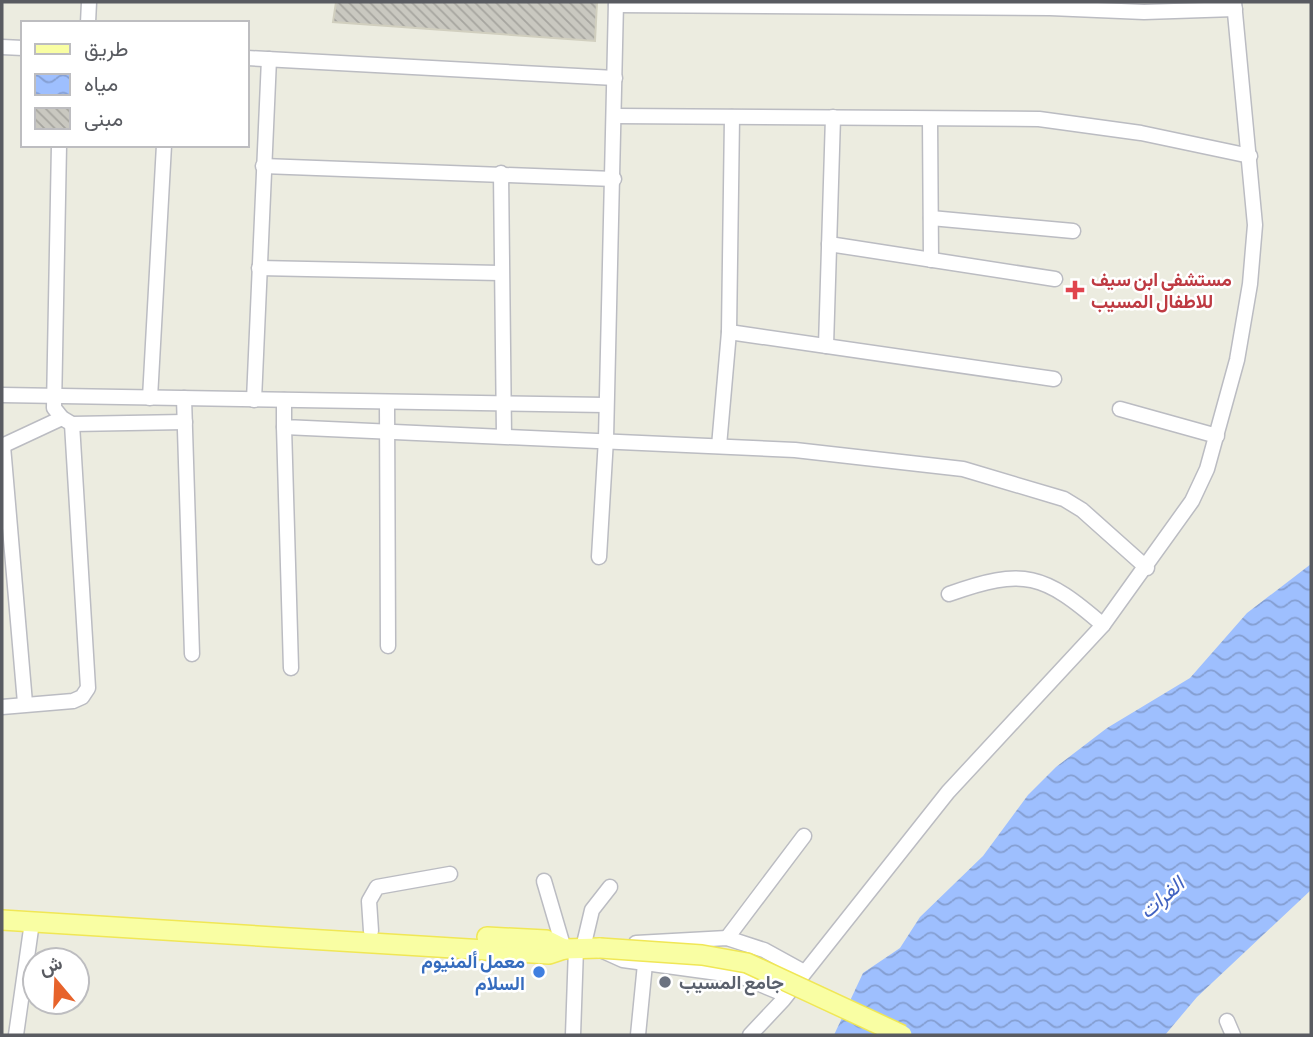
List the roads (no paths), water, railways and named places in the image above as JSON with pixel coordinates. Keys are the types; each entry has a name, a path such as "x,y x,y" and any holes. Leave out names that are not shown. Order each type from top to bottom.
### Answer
{"main road":[{"path":"2,907 546,940 581,948 702,955 747,963 902,1035"},
{"path":"2,920 549,954 581,948"}],"street":[{"path":"88,21 89,2"},
{"path":"599,557 606,439 616,116 616,3 924,4 1144,12 1235,6 1255,225 1250,284 1237,360 1217,436 1192,501 1147,568 1103,625 948,792 786,995 750,1035"},
{"path":"2,47 21,48"},
{"path":"248,58 615,78"},
{"path":"254,400 269,59"},
{"path":"616,116 1039,119 1141,133 1250,156"},
{"path":"719,446 729,332 732,117"},
{"path":"826,346 833,117"},
{"path":"930,119 931,260"},
{"path":"2,707 72,701 82,697 88,688 67,421 54,408 53,396 59,147"},
{"path":"150,398 164,147"},
{"path":"263,166 614,179"},
{"path":"501,173 500,273 504,436"},
{"path":"931,218 1073,231"},
{"path":"829,244 1055,279"},
{"path":"259,268 500,273"},
{"path":"729,332 1054,379"},
{"path":"2,395 606,405"},
{"path":"184,398 192,654"},
{"path":"284,400 291,668"},
{"path":"387,402 388,646"},
{"path":"1120,409 1217,436"},
{"path":"25,704 3,446 67,421 185,422"},
{"path":"284,427 719,446 902,461 963,470 1049,492 1082,510 1147,568"},
{"path":"949,594 981,582 1022,576 1044,583 1070,597 1103,625"},
{"path":"727,938 804,836"},
{"path":"371,931 369,901 377,887 450,874"},
{"path":"544,881 581,948 645,964 740,976 786,995"},
{"path":"573,1035 581,948 592,910 610,887"},
{"path":"16,1035 32,922"},
{"path":"581,948 727,938 764,950 804,972"},
{"path":"638,1035 645,964"},
{"path":"1227,1021 1233,1035"}],"water":[{"name":"الفرات","path":"1311,564 1311,890 1197,997 1165,1035 834,1035 863,973 900,948 920,917 983,856 1028,795 1056,767 1107,728 1190,678 1247,613"}],"place":[{"name":"مستشفى ابن سيف للاطفال المسيب","path":"1075,290"},
{"name":"معمل ألمنيوم السلام","path":"539,972"},
{"name":"جامع المسيب","path":"665,982"}]}
